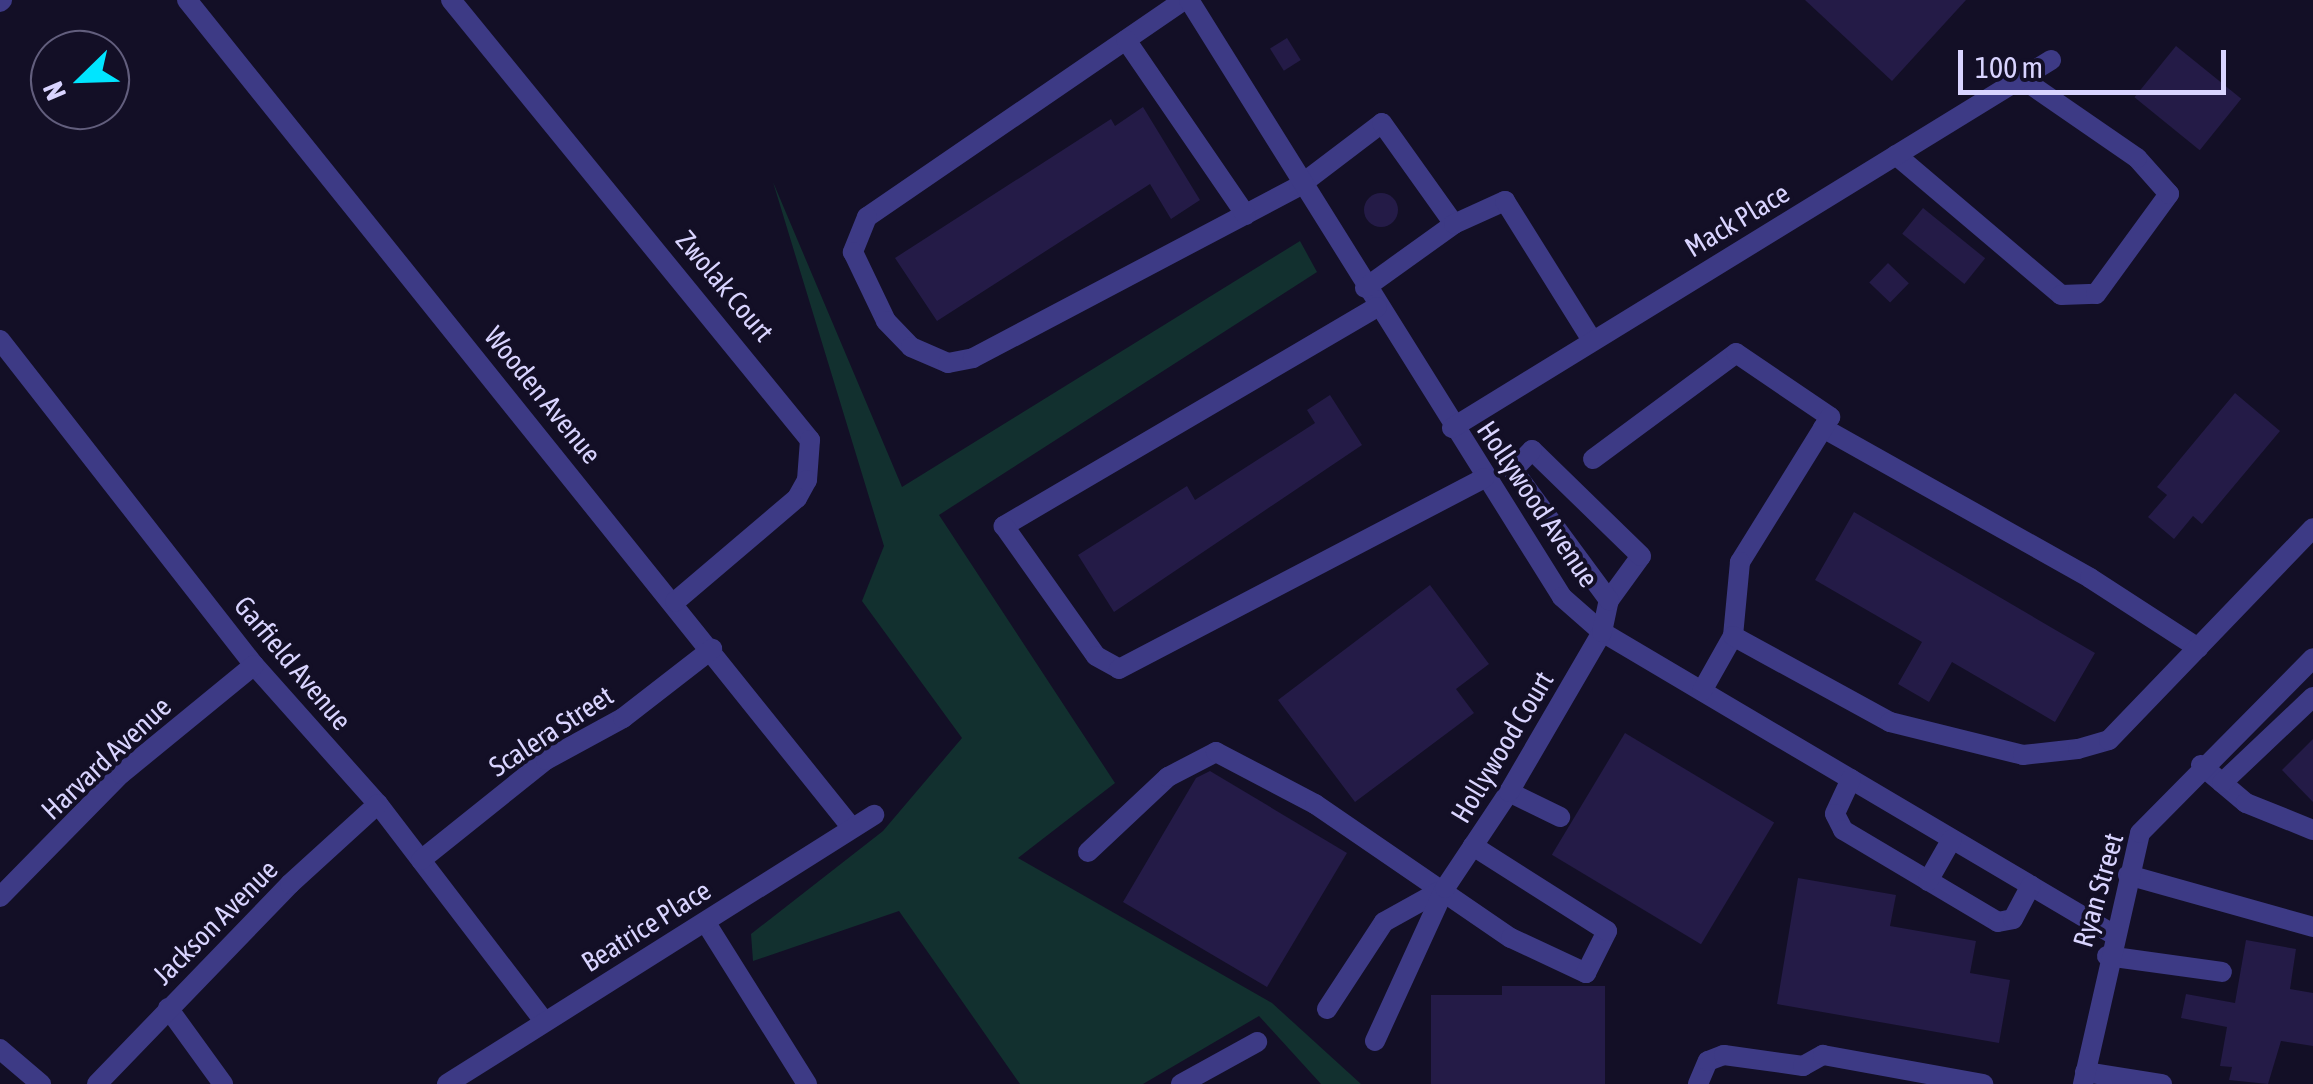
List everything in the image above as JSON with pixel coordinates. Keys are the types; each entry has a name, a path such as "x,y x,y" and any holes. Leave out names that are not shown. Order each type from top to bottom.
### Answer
{"street":[{"name":"Wooden Avenue","path":"187,0 675,602 852,828"},
{"name":"Zwolak Court","path":"451,0 810,440 810,470 797,498 675,602"},
{"path":"1186,0 867,217 854,252 886,321 911,347 948,363 973,358 1299,186 1382,123 1454,224"},
{"name":"Hollywood Avenue","path":"1186,0 1299,186 1562,597 1602,632 2112,933"},
{"path":"1126,40 1246,215"},
{"name":"Mack Place","path":"1452,428 2050,60"},
{"path":"1896,154 2061,296 2096,294 2169,194 2137,158 2021,78"},
{"path":"1365,288 1454,224 1504,201 1592,340"},
{"path":"1377,307 1004,526 1096,656 1119,668 1484,478"},
{"name":"Garfield Avenue","path":"0,340 254,664 378,804 544,1021"},
{"path":"1593,459 1736,353 1830,417 1740,562 1732,636 1702,691"},
{"path":"1823,428 2090,578 2198,648"},
{"path":"1532,450 1642,556 1609,600 1513,470 1532,450"},
{"path":"1732,636 1890,722 2023,754 2109,740 2313,528"},
{"name":"Hollywood Court","path":"1376,1041 1444,888 1510,792 1602,632 1609,600"},
{"name":"Scalera Street","path":"421,860 546,760 624,718 712,650"},
{"name":"Ryan Street","path":"2084,1078 2112,933 2140,834 2201,765 2313,658"},
{"name":"Harvard Avenue","path":"0,897 121,774 254,664"},
{"path":"2222,783 2313,697"},
{"path":"1088,852 1168,778 1216,752 1444,888 1511,938 1586,973 1607,931 1473,846"},
{"path":"2201,765 2246,803 2313,830"},
{"path":"1850,779 1838,823 1998,922 2013,919 2031,885"},
{"path":"1510,792 1560,818"},
{"name":"Jackson Avenue","path":"97,1084 168,1008 378,804"},
{"name":"Beatrice Place","path":"460,1081 544,1021 874,815"},
{"path":"1928,880 1952,838"},
{"path":"2128,875 2313,927"},
{"path":"1327,1008 1384,922 1444,888"},
{"path":"706,922 808,1084"},
{"path":"2107,956 2222,972"},
{"path":"168,1008 223,1084"},
{"path":"1180,1084 1257,1042"},
{"path":"0,1048 40,1084"},
{"path":"1698,1084 1708,1061 1724,1056 1803,1066 1822,1056 1982,1084"},
{"path":"1856,1084 1859,1062"},
{"path":"2084,1078 2162,1084"}],"green space":[{"path":"773,182 902,487 1300,241 1317,272 939,515 1115,783 1018,858 1272,1003 1361,1084 1321,1084 1259,1016 1143,1084 1020,1084 899,911 753,961 751,934 883,831 962,738 862,601 884,546"}],"building":[{"path":"1805,0 1966,0 1892,81"},
{"path":"1287,38 1301,60 1284,71 1270,49"},
{"path":"2176,46 2241,99 2200,150 2134,97"},
{"path":"1143,107 1200,200 1171,219 1150,184 937,321 895,258 1111,119 1115,126"},
{"path":"1381,193 1393,198 1398,210 1393,222 1381,227 1369,222 1364,210 1369,198"},
{"path":"1923,208 1985,258 1964,284 1902,234"},
{"path":"1888,263 1909,283 1890,303 1869,282"},
{"path":"2235,393 2280,431 2202,524 2193,516 2174,539 2148,517 2167,495 2157,487"},
{"path":"1330,395 1362,445 1114,612 1078,555 1187,486 1195,500 1315,423 1307,410"},
{"path":"1854,512 2095,653 2055,722 1952,662 1929,702 1898,684 1922,642 1815,580"},
{"path":"1430,585 1489,664 1456,689 1474,713 1355,802 1278,700"},
{"path":"1625,733 1774,823 1701,944 1552,855"},
{"path":"2313,739 2313,802 2282,770"},
{"path":"1210,771 1347,853 1267,987 1123,902 1196,778"},
{"path":"1798,878 1896,895 1890,926 1976,941 1970,973 2010,980 1999,1043 1777,1004"},
{"path":"2246,940 2296,949 2290,989 2313,993 2313,1046 2281,1041 2268,1084 2229,1080 2232,1067 2220,1066 2227,1027 2181,1018 2186,994 2235,1003"},
{"path":"1502,986 1605,986 1605,1084 1431,1084 1431,995 1502,995"}]}
